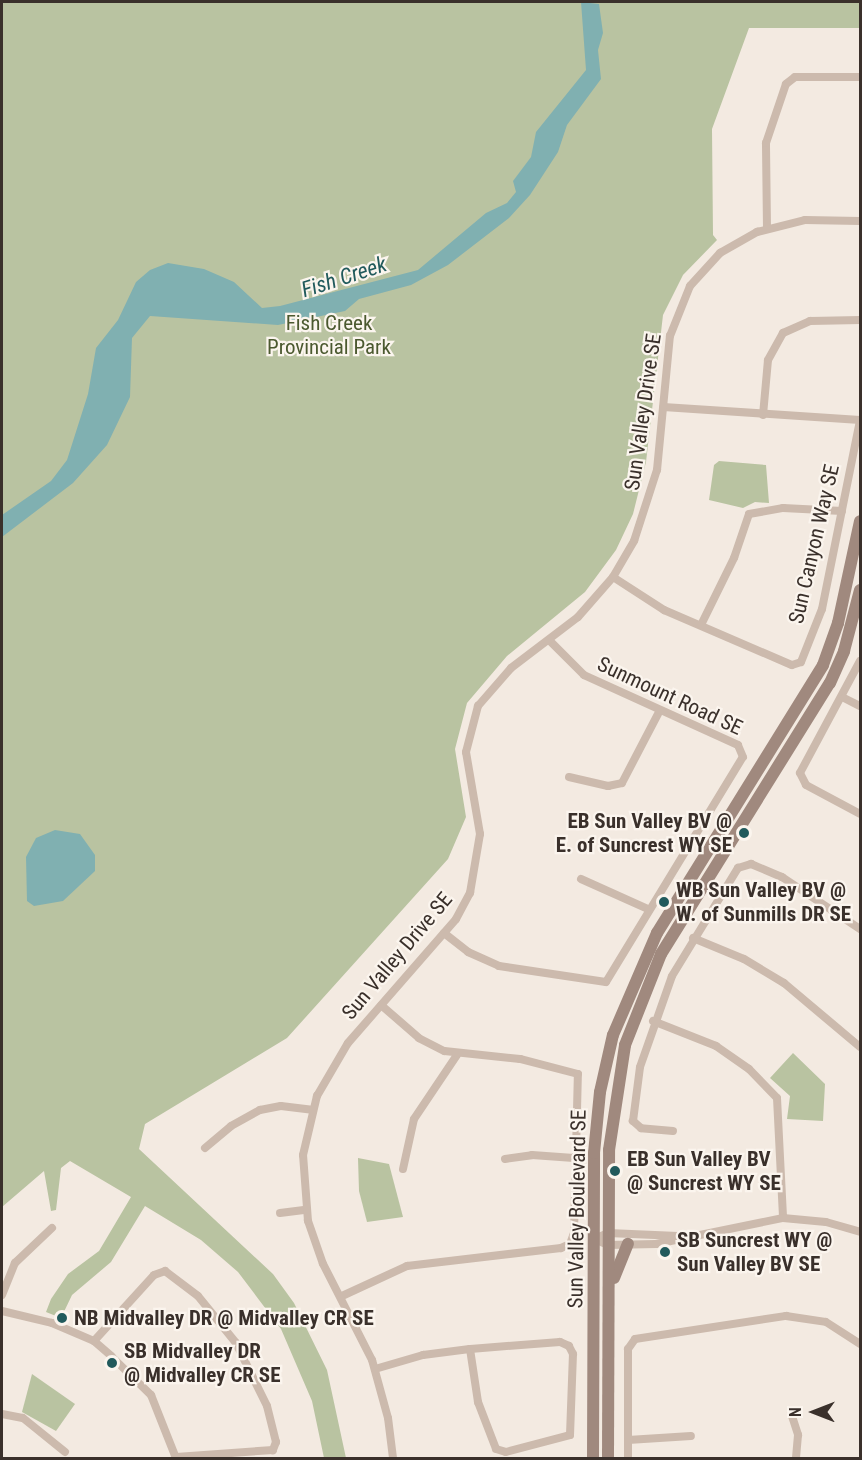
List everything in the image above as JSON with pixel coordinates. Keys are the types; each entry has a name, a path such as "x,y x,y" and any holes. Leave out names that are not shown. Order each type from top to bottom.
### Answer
{"main road":[{"name":"Sun Valley Boulevard SE","path":"593,1458 594,1239 598,1107 624,1001 660,927 819,672 838,623 861,520"},
{"name":"Sun Valley Boulevard SE","path":"608,1458 608,1239 613,1104 640,999 679,924 830,682 849,635 861,590"},
{"path":"608,1309 616,1265 628,1245"}],"street":[{"path":"767,228 765,154 786,84 795,77 861,77"},
{"name":"Sun Valley Drive SE","path":"393,1458 375,1369 342,1296 320,1257 306,1210 303,1155 312,1110 337,1058 444,933 471,893 480,857 479,823 466,762 471,724 500,679 578,617 613,577 650,500 670,336 684,296 720,253 767,228 806,220 861,220"},
{"path":"763,415 768,360 783,333 810,321 861,320"},
{"name":"Sun Canyon Way SE","path":"613,577 664,610 790,665 801,662 822,609 860,419 763,415 663,407"},
{"path":"701,625 734,558 749,514 783,508 842,511"},
{"name":"Sunmount Road SE","path":"444,933 468,952 499,966 604,983 613,976 648,909 744,754 738,745 659,712 584,675 549,640"},
{"path":"861,661 844,698 800,776 806,785 861,814"},
{"path":"844,698 861,706"},
{"path":"569,777 609,786 622,783 659,712"},
{"path":"673,1131 635,1124 632,1113 637,1081 653,1021 693,938 738,868 747,864 799,886 861,929"},
{"path":"581,879 648,909"},
{"path":"693,938 744,959 784,983 861,1047"},
{"path":"342,1296 378,1276 423,1262 568,1245 574,1233 574,1158 580,1084 574,1071 520,1059 457,1055 419,1038 381,1005"},
{"path":"653,1021 716,1046 749,1069 777,1098 783,1218"},
{"path":"403,1168 414,1119 457,1055"},
{"path":"205,1148 231,1126 260,1110 281,1106 312,1110"},
{"path":"505,1159 532,1155 574,1158"},
{"path":"280,1213 306,1210"},
{"path":"608,1239 628,1245 783,1218 826,1222 860,1230"},
{"path":"2,1295 15,1263 52,1228"},
{"path":"594,1239 682,1236"},
{"path":"2,1311 47,1321 94,1341 151,1395 176,1458 273,1450 276,1442 267,1406 236,1343 198,1296 165,1271 154,1275 94,1341"},
{"path":"628,1458 628,1349 635,1339 786,1316 826,1322 861,1344"},
{"path":"375,1369 423,1354 524,1343 569,1346 573,1354 570,1435 506,1452 496,1449 478,1402 470,1349"},
{"path":"791,1413 798,1435 796,1458"},
{"path":"2,1414 23,1418 65,1452"},
{"path":"628,1440 691,1436"}],"green space":[{"name":"Fish Creek Provincial Park","path":"2,2 860,2 860,28 749,28 712,129 713,235 717,240 683,275 663,315 646,462 633,514 616,550 585,592 507,656 467,703 455,749 466,817 448,859 287,1038 145,1124 139,1149 273,1274 294,1303 327,1370 346,1458 324,1458 312,1401 281,1329 238,1272 201,1240 145,1206 111,1262 72,1295 61,1318 46,1312 51,1299 68,1274 99,1251 131,1197 70,1161 61,1168 56,1210 51,1211 44,1171 2,1207"},
{"path":"719,461 766,465 769,503 755,502 743,508 709,500 714,465"},
{"path":"793,1053 825,1084 823,1121 787,1119 790,1096 770,1078"},
{"path":"358,1158 389,1164 403,1217 367,1222 359,1191"},
{"path":"32,1374 75,1404 56,1431 22,1412"}],"water":[{"path":"581,2 599,4 603,33 598,50 601,79 567,125 558,152 530,195 509,218 448,265 411,285 359,299 345,311 278,325 150,316 132,338 130,397 107,445 73,483 2,537 2,515 51,481 67,460 88,394 96,348 118,320 136,282 150,270 168,263 204,269 234,282 262,308 280,306 418,270 486,213 507,203 516,192 513,181 531,157 536,132 586,70"},
{"path":"55,830 80,834 95,855 95,871 63,901 34,906 27,901 26,857 36,838"}],"place":[{"name":"EB Sun Valley BV @ E. of Suncrest WY SE","path":"744,833"},
{"name":"WB Sun Valley BV @ W. of Sunmills DR SE","path":"664,902"},
{"name":"EB Sun Valley BV @ Suncrest WY SE","path":"615,1171"},
{"name":"SB Suncrest WY @ Sun Valley BV SE","path":"665,1252"},
{"name":"NB Midvalley DR @ Midvalley CR SE","path":"62,1318"},
{"name":"SB Midvalley DR @ Midvalley CR SE","path":"112,1363"}],"water label":[{"name":"Fish Creek","path":"344,277"}]}
